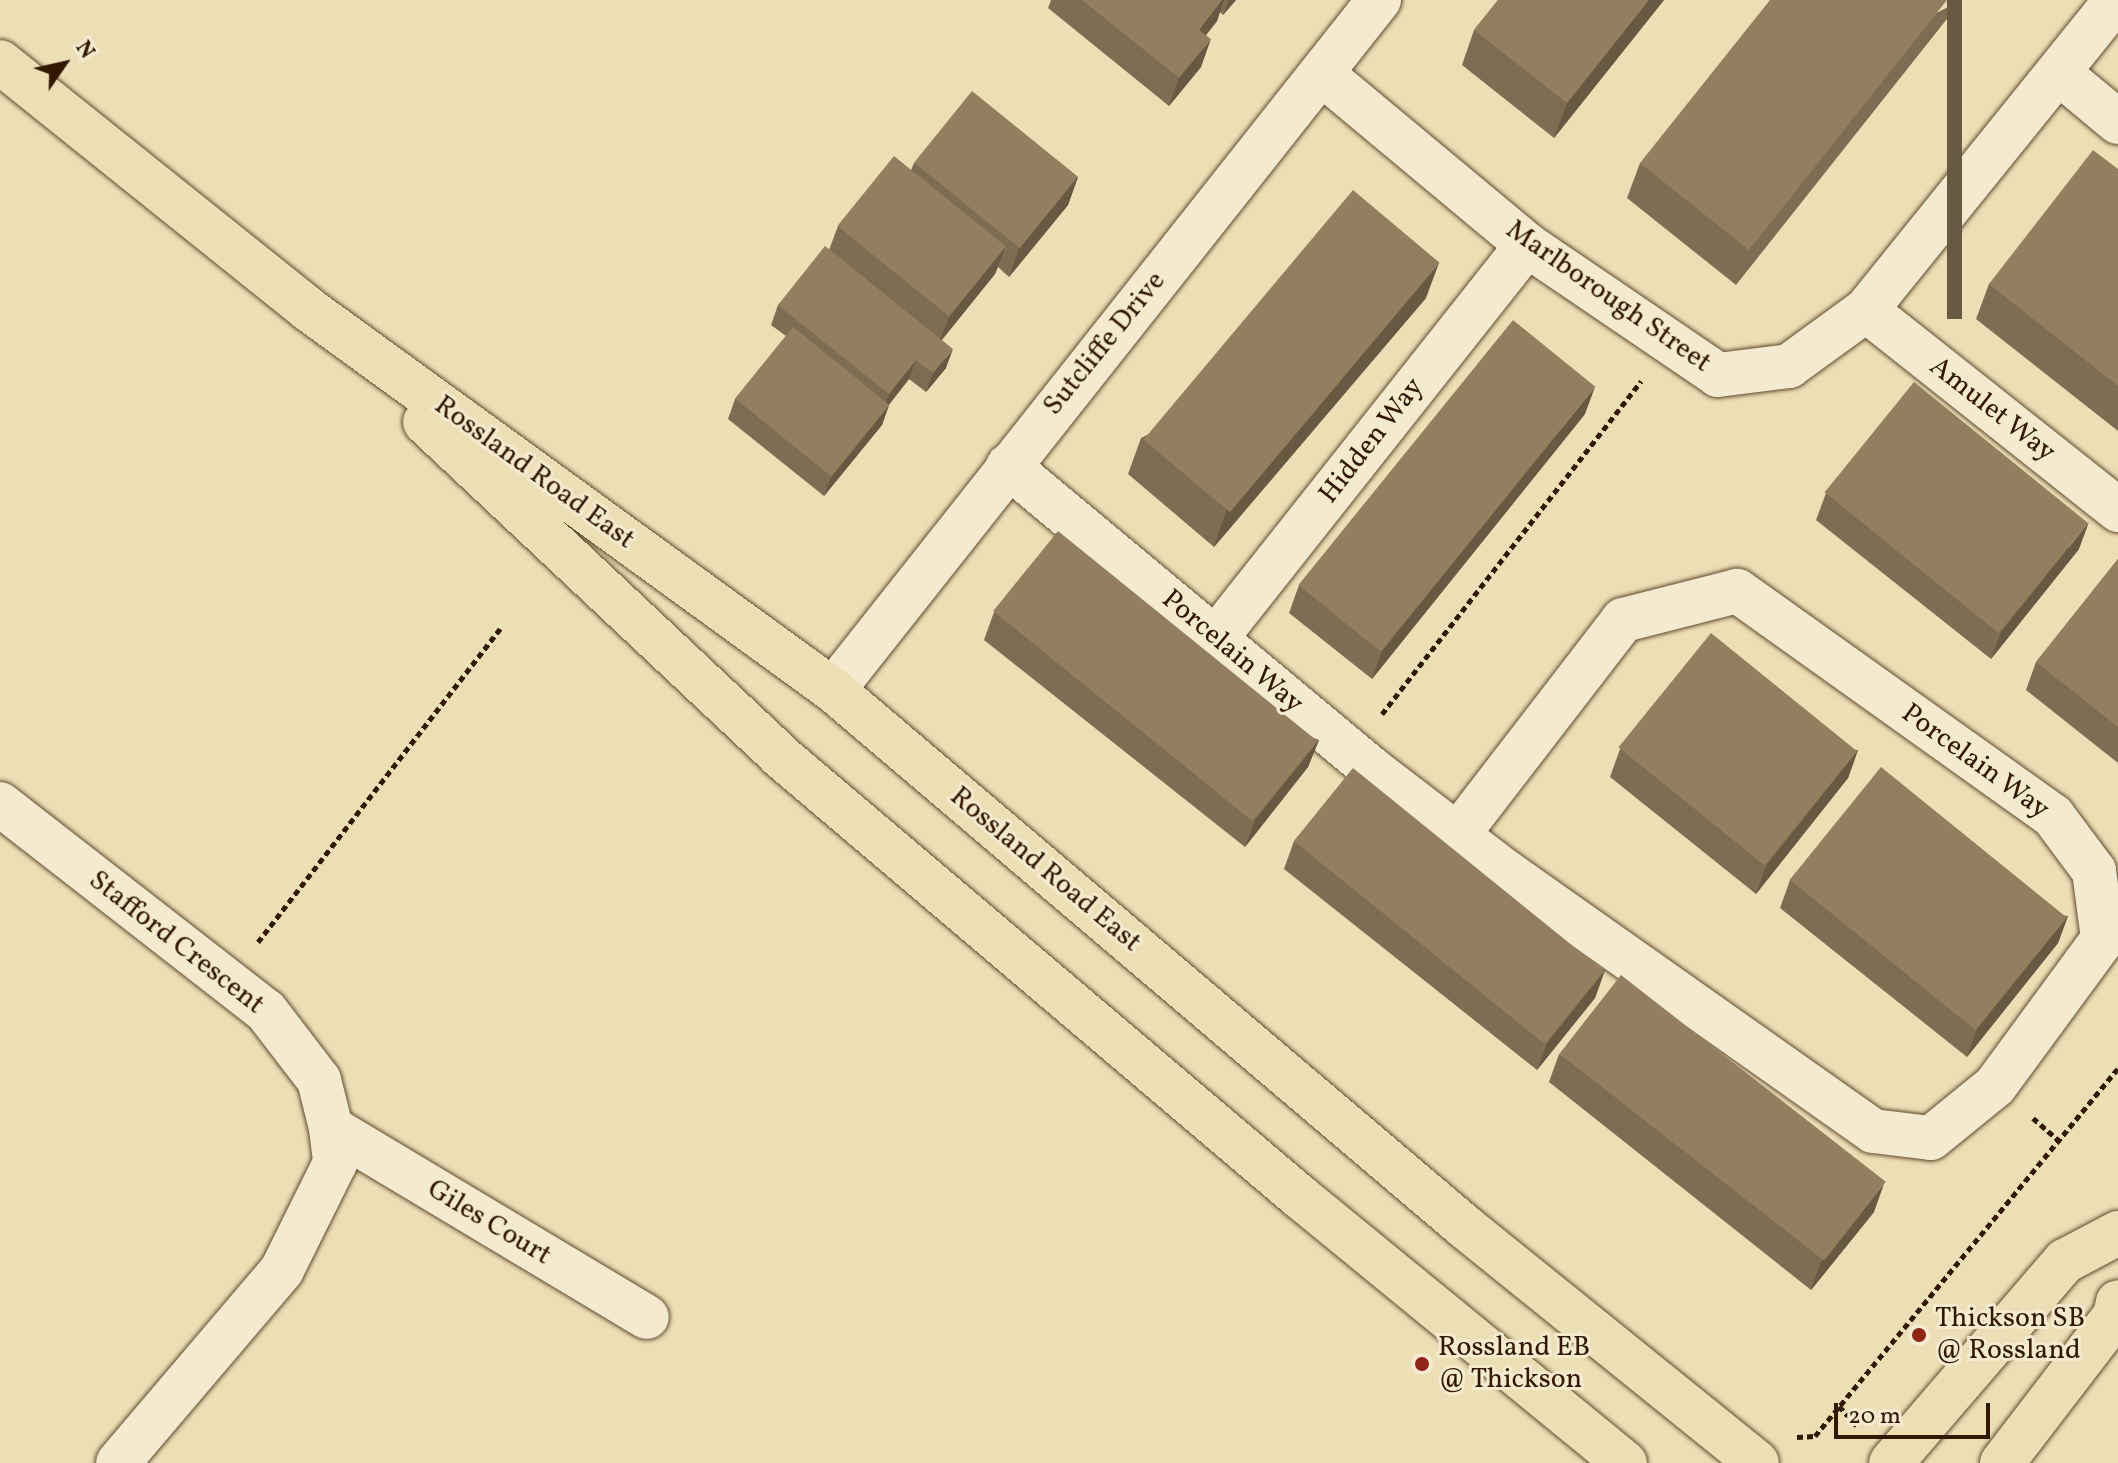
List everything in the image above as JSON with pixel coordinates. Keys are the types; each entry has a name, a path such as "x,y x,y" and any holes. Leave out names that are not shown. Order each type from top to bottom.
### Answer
{"main road":[{"name":"Rossland Road East","path":"0,62 308,309 833,690 1465,1227 1774,1450"},
{"name":"Rossland Road East","path":"308,309 779,755 1300,1197 1625,1463"},
{"path":"1878,1448 2065,1261 2118,1233"},
{"path":"2002,1463 2115,1316 2118,1302"}],"street":[{"name":"Sutcliffe Drive","path":"833,690 1379,0"},
{"name":"Marlborough Street","path":"1322,74 1527,245 1718,375 1789,366 1866,310 2116,0"},
{"path":"2059,73 2118,122"},
{"name":"Hidden Way","path":"1216,638 1527,245"},
{"name":"Amulet Way","path":"1866,310 2118,510"},
{"name":"Porcelain Way","path":"1008,466 1352,753 1458,834 1873,1131 1931,1138 1995,1086 2103,939 2094,871 2053,816 1737,591 1623,620 1458,834"},
{"name":"Stafford Crescent","path":"0,804 266,1011 319,1080 331,1128 335,1163 282,1270 118,1463"},
{"name":"Giles Court","path":"331,1128 647,1317"}],"path":[{"path":"1352,753 1671,342"},
{"path":"228,981 501,628"},
{"path":"1774,1450 1815,1436 2118,1069"},
{"path":"1839,1406 1878,1448"}],"building":[{"path":"1082,0 1222,0 1199,30 1211,39 1179,78"},
{"path":"1498,0 1649,0 1567,103 1474,30"},
{"path":"1770,0 1947,0 1749,250 1640,163"},
{"path":"972,91 1078,177 1020,248 914,162"},
{"path":"2093,150 2118,169 2118,386 1989,284"},
{"path":"894,156 1006,247 949,317 837,226"},
{"path":"1353,190 1440,263 1230,512 1143,440"},
{"path":"825,246 953,349 933,373 916,360 889,394 778,305"},
{"path":"1513,320 1595,387 1381,652 1298,585"},
{"path":"793,327 889,405 831,477 735,398"},
{"path":"1914,382 2088,523 1999,633 1825,492"},
{"path":"1058,531 1318,741 1253,821 993,611"},
{"path":"2118,559 2118,727 2036,662"},
{"path":"1711,633 1857,751 1765,866 1618,747"},
{"path":"1881,767 2067,917 1975,1030 1790,880"},
{"path":"1353,768 1604,971 1545,1044 1294,841"},
{"path":"1621,975 1886,1182 1824,1261 1559,1054"}],"place":[{"name":"Thickson SB @ Rossland","path":"1919,1335"},
{"name":"Rossland EB @ Thickson","path":"1422,1364"}]}
